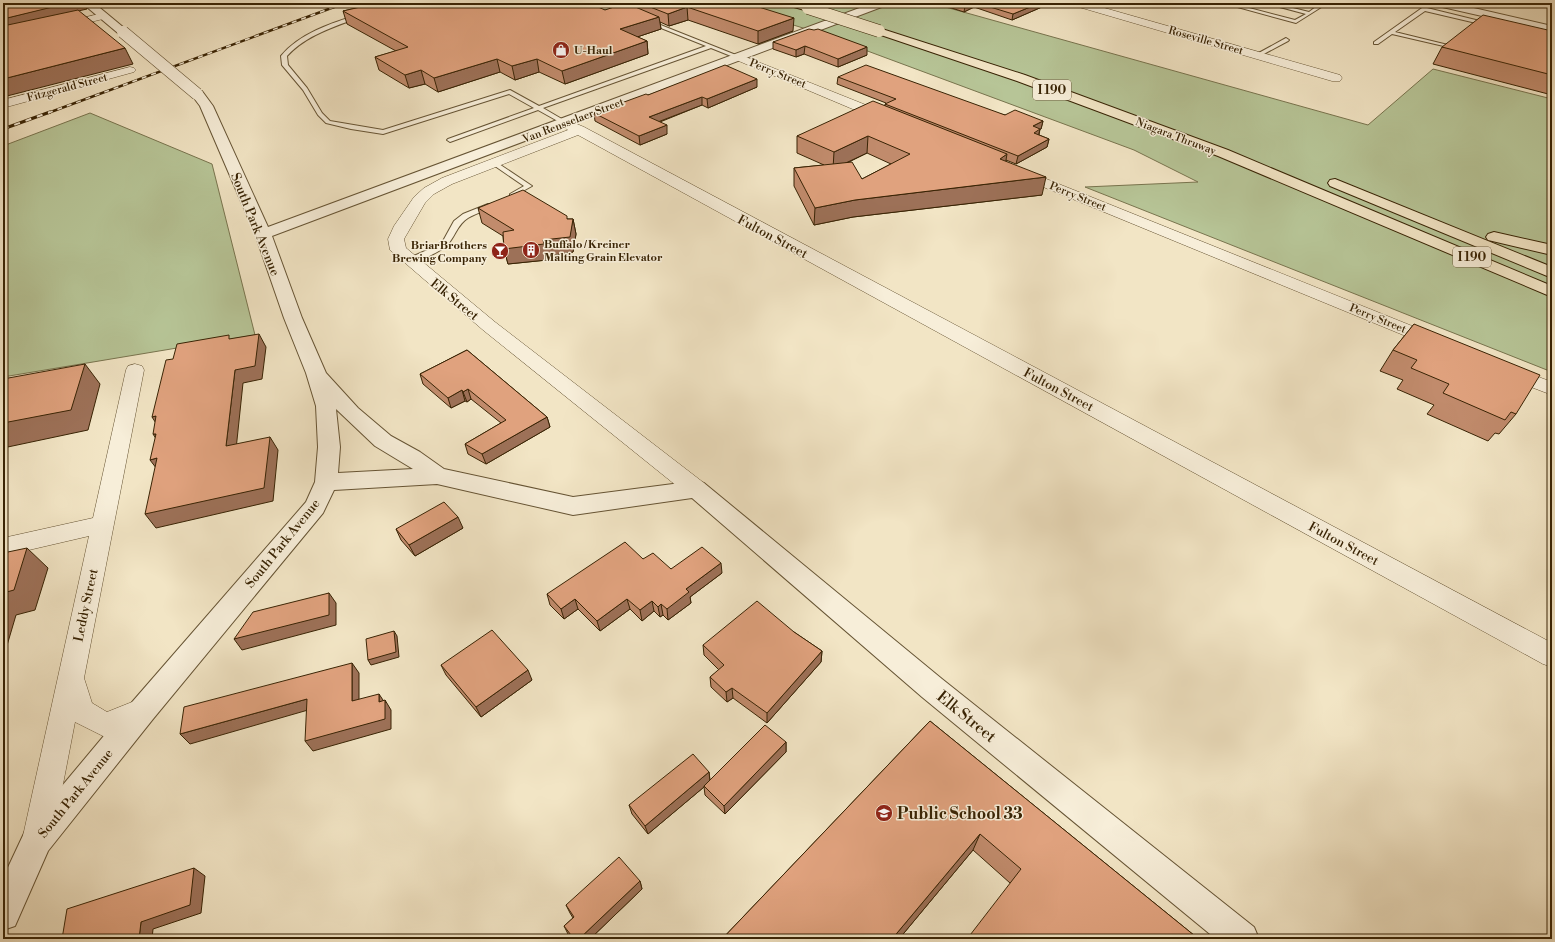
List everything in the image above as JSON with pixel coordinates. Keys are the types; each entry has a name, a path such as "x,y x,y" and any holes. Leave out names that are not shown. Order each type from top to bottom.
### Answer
{"highway":[{"name":"Niagara Thruway","path":"791,3 940,39"},
{"name":"Niagara Thruway","path":"826,3 1223,154 1391,223 1552,292"},
{"name":"I 190","path":"1004,60 1098,93"},
{"name":"I 190","path":"1325,179 1552,273"},
{"path":"1427,220 1552,250"}],"street":[{"name":"South Park Avenue","path":"3,914 37,840 143,710 314,507 326,482 329,447 326,406 316,373 293,318 263,234 206,106 197,94 87,3"},
{"name":"Van Rensselaer Street","path":"263,234 572,127 738,57 883,3"},
{"name":"Roseville Street","path":"1076,3 1336,78"},
{"path":"1438,3 1552,29"},
{"path":"54,27 103,16"},
{"name":"Perry Street","path":"738,57 898,123"},
{"name":"Fitzgerald Street","path":"3,104 130,70"},
{"name":"Elk Street","path":"572,127 494,163 447,181 429,192 420,200 402,226 396,238 398,250 489,326 696,489 932,688 1242,939"},
{"name":"Fulton Street","path":"572,127 1552,656"},
{"name":"Perry Street","path":"1008,168 1449,347"},
{"path":"1493,365 1552,389"},
{"name":"Leddy Street","path":"37,840 135,370"},
{"path":"316,373 352,413 383,441 412,457 437,476"},
{"path":"326,482 437,476 573,506 696,489"},
{"path":"3,547 102,526"},
{"path":"70,676 81,711 105,726 143,710"}],"lane":[{"path":"551,3 569,6 581,6 591,3"},
{"path":"604,3 632,14"},
{"path":"1225,3 1296,22 1323,5 1308,3"},
{"path":"1267,3 1309,13"},
{"path":"1376,43 1424,9 1428,3"},
{"path":"1424,9 1492,25"},
{"path":"367,12 313,36 290,49 284,56 285,65 305,89 320,114 328,122 383,132 510,92 572,127"},
{"name":"Perry Street","path":"640,17 738,57"},
{"path":"1391,32 1446,46"},
{"path":"1258,55 1286,40"},
{"path":"450,140 711,46"},
{"path":"410,261 436,249 446,242 457,223 466,216 529,186 494,163"}],"green space":[{"path":"723,3 931,3 1368,125 1433,69 1552,99 1552,372 1085,187 1198,182 1134,150 819,33"},
{"path":"90,113 212,164 255,335 3,377 3,146"}],"building":[{"path":"3,3 69,3 3,19"},
{"name":"U-Haul","path":"366,3 589,3 605,10 626,3 659,17 620,29 647,41 562,71 537,59 512,66 497,59 434,78 421,70 405,75 375,57 408,47 343,11 369,5"},
{"path":"640,3 746,3 794,18 758,31 687,7 668,14"},
{"path":"954,3 973,3 965,6"},
{"path":"977,3 1040,3 1013,14"},
{"path":"78,10 125,48 3,79 3,26"},
{"path":"1483,15 1552,31 1552,75 1442,47"},
{"path":"809,29 818,29 867,47 838,59 805,46 796,50 773,42"},
{"path":"725,65 757,79 707,99 702,97 649,117 667,125 639,136 594,113 646,94 648,95"},
{"path":"866,65 1005,115 1015,110 1043,121 1033,126 1040,129 1034,133 1049,139 1018,156 885,104 896,99 838,77"},
{"path":"873,101 1007,154 1000,159 1046,177 855,200 815,208 794,168 852,162 862,179 910,154 868,136 834,152 797,136"},
{"path":"523,190 567,216 567,219 573,219 570,237 543,240 544,244 504,249 503,232 514,230 478,208"},
{"path":"1414,324 1540,375 1516,414 1511,412 1505,420 1443,393 1449,384 1411,368 1417,360 1393,350"},
{"path":"259,334 255,366 235,370 226,446 270,437 264,488 145,514 157,458 150,460 156,434 153,434 156,416 152,417 166,360 173,359 177,344 229,335 229,339"},
{"path":"467,350 547,417 482,454 465,444 506,420 468,389 463,392 462,390 448,398 420,374"},
{"path":"85,364 71,410 3,423 3,379"},
{"path":"444,502 458,517 409,545 396,529"},
{"path":"625,542 643,559 653,553 671,569 702,547 721,563 686,589 689,592 667,609 661,604 658,607 652,601 640,610 627,599 597,621 575,599 561,609 547,594"},
{"path":"27,548 14,590 3,593 3,553"},
{"path":"329,593 329,615 234,639 253,612"},
{"path":"757,601 794,632 822,651 767,713 732,688 726,692 710,677 724,665 703,645"},
{"path":"492,630 528,670 476,707 441,665"},
{"path":"394,631 396,652 368,660 366,639"},
{"path":"352,663 352,701 379,694 379,702 385,700 385,719 305,741 307,699 180,734 184,707"},
{"path":"930,721 1195,936 1192,939 967,939 1021,869 980,834 892,939 722,939"},
{"path":"765,725 786,742 724,806 704,786"},
{"path":"693,754 709,772 645,826 629,805"},
{"path":"619,857 640,881 579,939 574,939 564,926 574,917 566,905"},
{"path":"194,868 190,905 141,922 139,939 95,939 95,937 89,939 62,939 67,909"}],"railway":[{"path":"48,113 345,3"},
{"path":"3,129 50,112"}],"place":[{"name":"U-Haul","path":"561,50"},
{"name":"Buffalo / Kreiner Malting Grain Elevator","path":"531,250"},
{"name":"BriarBrothers Brewing Company","path":"500,251"},
{"name":"Public School 33","path":"884,813"}]}
